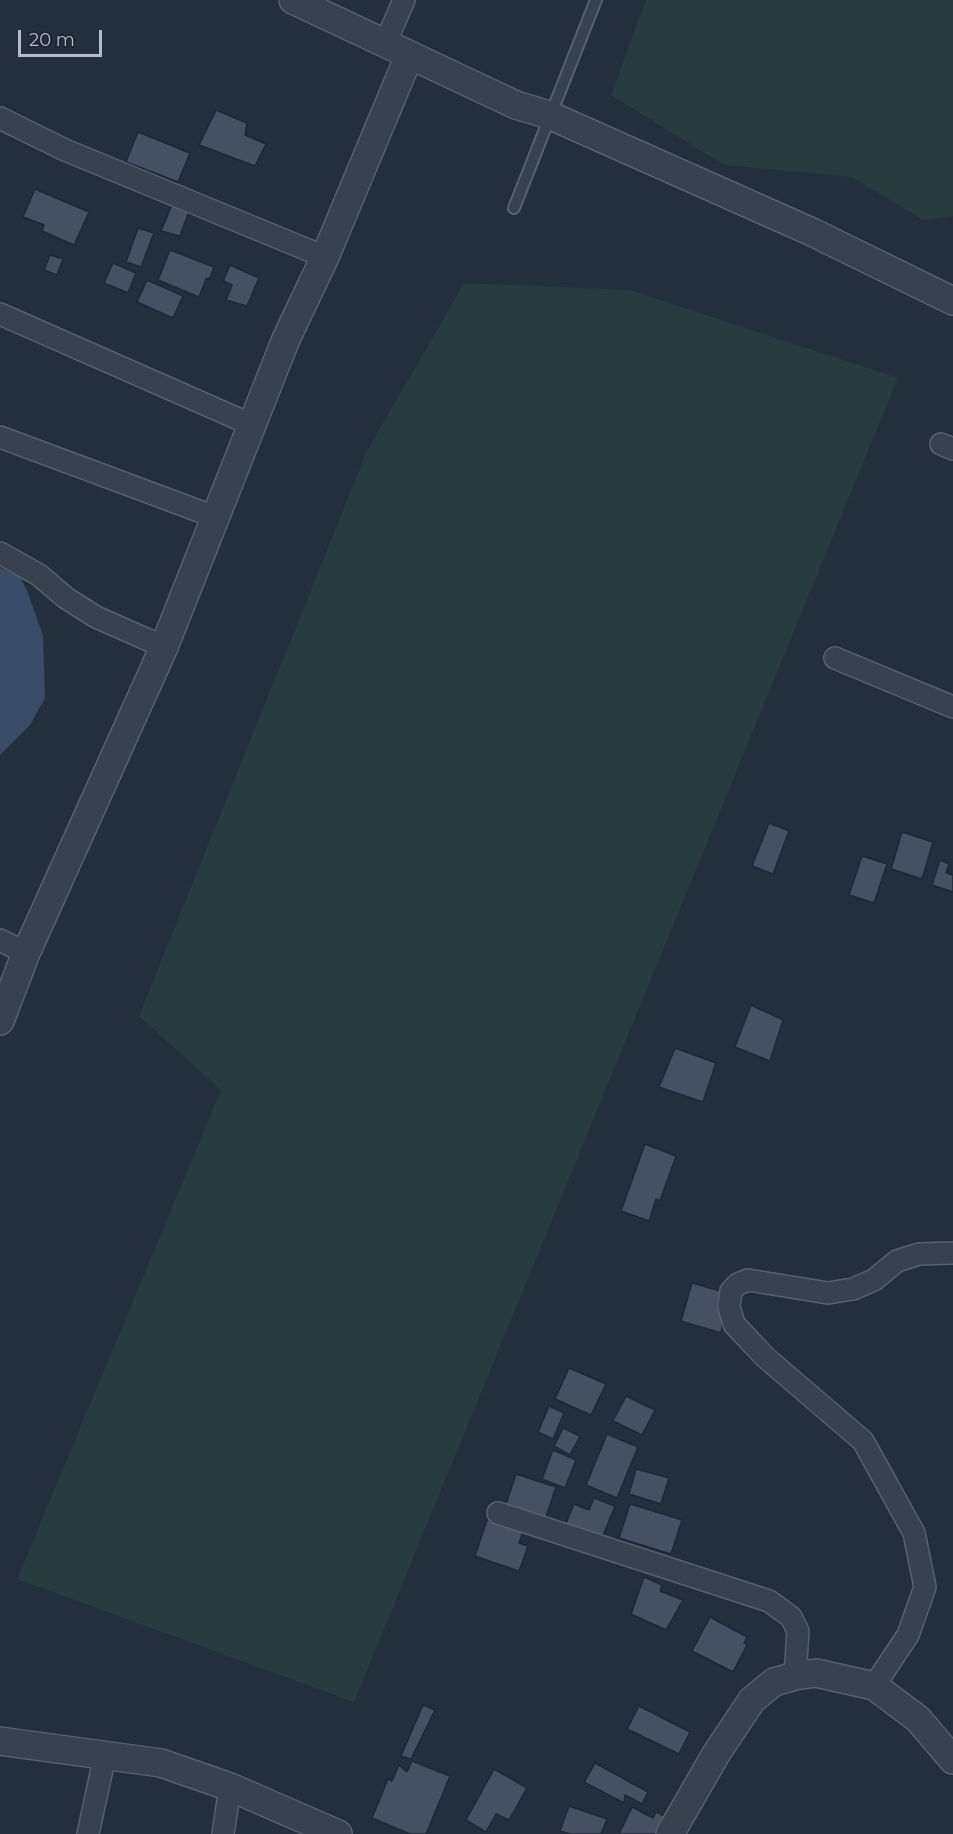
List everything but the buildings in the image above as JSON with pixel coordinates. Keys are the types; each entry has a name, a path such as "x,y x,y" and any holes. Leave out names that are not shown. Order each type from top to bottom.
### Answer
{"street":[{"path":"292,0 516,105 549,116 812,232 953,301"},
{"path":"386,44 404,0"},
{"path":"0,1021 26,953 164,647 286,339 325,257 409,56"},
{"path":"0,118 65,150 325,257"},
{"path":"0,314 252,425"},
{"path":"0,437 215,517"},
{"path":"0,553 39,575 66,598 96,617 164,647"},
{"path":"835,658 953,707"},
{"path":"0,940 26,953"},
{"path":"874,1686 908,1635 925,1587 914,1533 863,1441 765,1356 734,1324 729,1307 731,1291 738,1284 748,1280 828,1293 853,1289 874,1280 897,1261 919,1254 953,1253"},
{"path":"498,1514 769,1601 791,1617 798,1631 795,1676"},
{"path":"670,1834 716,1754 752,1700 774,1682 795,1676 816,1673 874,1686 918,1719 953,1760"},
{"path":"0,1741 160,1763 230,1787 338,1834"},
{"path":"88,1834 105,1755"},
{"path":"223,1834 230,1787"}],"lane":[{"path":"514,208 596,0"}],"green space":[{"path":"646,0 953,0 953,216 923,220 852,177 724,165 611,95"},
{"path":"464,283 630,290 898,378 354,1702 17,1579 221,1090 139,1016 367,451"}],"water":[{"path":"0,568 20,577 27,590 43,636 45,698 30,725 0,755"}]}
